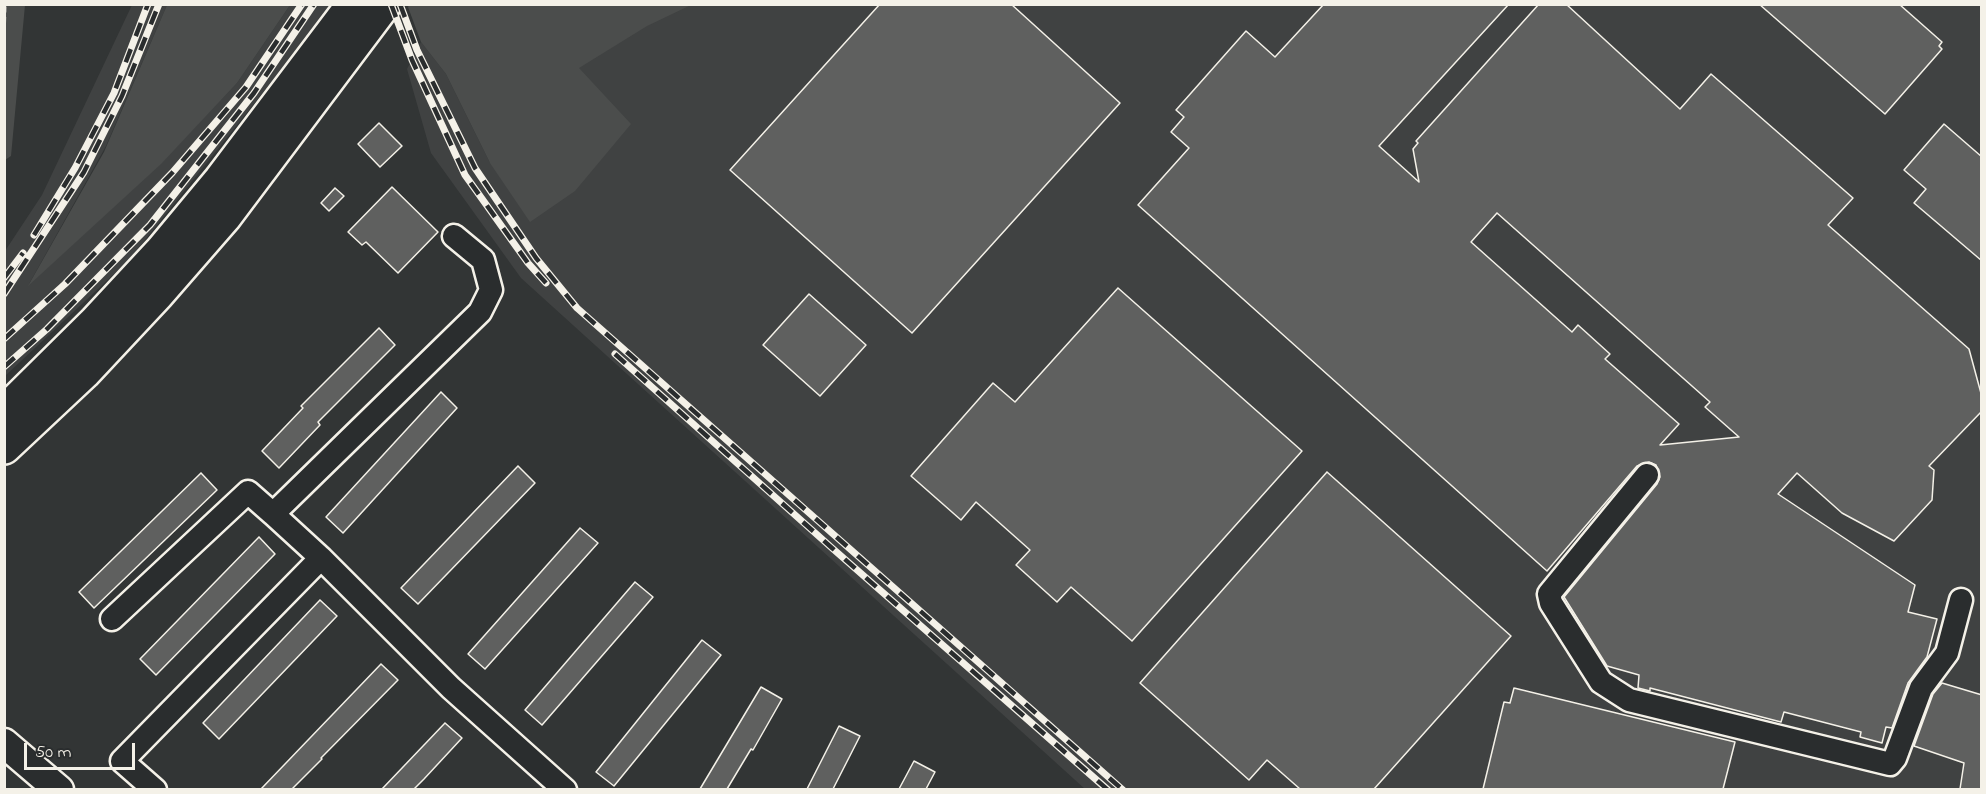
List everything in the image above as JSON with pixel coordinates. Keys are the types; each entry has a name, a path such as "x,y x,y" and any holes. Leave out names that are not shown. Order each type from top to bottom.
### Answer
{"highway":[{"path":"4,413 64,356 162,250 221,180 354,4"},
{"path":"4,447 116,337 224,217 384,4"}],"main road":[{"path":"4,743 59,789"}],"street":[{"path":"273,514 480,312 491,290 483,260 454,236"},
{"path":"1647,475 1549,594 1551,603 1601,682 1629,700 1890,764 1895,758 1921,688 1947,652 1961,600"},
{"path":"112,619 248,492 321,558 451,688 565,789"},
{"path":"155,789 122,761 321,558"}],"path":[{"path":"4,44 5,4"}],"shaded area":[{"path":"5,4 25,5 11,156 5,160"},
{"path":"410,4 691,5 647,26 579,68 631,124 575,191 530,222 490,163 446,74 421,42 408,7"},
{"path":"132,5 167,5 106,146 29,284 160,164 237,83 290,5 333,5 129,260 5,376 5,251 42,195"},
{"path":"167,5 290,5 237,83 161,164 28,286 104,152"},
{"path":"448,5 1981,5 1981,789 1085,789 521,278 431,153 407,69 421,42 446,74 490,163"}],"building":[{"path":"880,4 1011,4 1120,103 912,333 730,170"},
{"path":"1324,4 1509,4 1379,146 1419,182 1413,149 1418,143 1416,141 1539,4 1566,4 1680,109 1711,74 1853,198 1828,225 1969,349 1982,397 1982,411 1929,466 1934,470 1932,500 1894,541 1842,513 1797,473 1778,494 1915,585 1908,612 1937,619 1927,657 1908,683 1892,728 1886,727 1882,743 1860,737 1861,732 1784,712 1781,722 1650,688 1650,691 1638,688 1639,675 1607,666 1564,597 1657,484 1660,477 1656,465 1649,462 1637,466 1547,571 1138,205 1189,148 1171,132 1184,117 1176,110 1246,31 1275,57","holes":["1497,213 1710,402 1705,407 1739,437 1660,445 1679,424 1605,359 1610,354 1578,325 1572,332 1471,242"]},
{"path":"1759,4 1899,4 1942,42 1939,46 1942,49 1885,114"},
{"path":"379,123 402,146 380,167 358,144"},
{"path":"1944,124 1982,157 1982,261 1914,203 1926,189 1904,170"},
{"path":"392,187 438,232 398,273 366,242 362,245 348,232"},
{"path":"335,188 344,196 329,211 321,203"},
{"path":"1118,288 1302,451 1132,641 1071,587 1057,602 1016,565 1030,550 976,502 961,520 911,476 993,383 1015,402"},
{"path":"809,294 866,345 820,396 763,345"},
{"path":"379,328 395,345 318,422 320,425 279,468 262,451 303,408 301,406"},
{"path":"441,392 457,408 343,533 326,517"},
{"path":"518,466 535,483 418,604 401,588"},
{"path":"1327,472 1511,636 1374,789 1300,789 1267,760 1249,780 1140,683"},
{"path":"201,473 217,490 94,608 79,592"},
{"path":"580,528 598,543 485,669 468,654"},
{"path":"259,537 275,554 156,675 140,659"},
{"path":"635,582 653,597 542,725 525,710"},
{"path":"320,600 337,616 219,739 203,723"},
{"path":"702,640 721,655 614,786 596,772"},
{"path":"381,664 398,680 292,789 261,789"},
{"path":"1942,683 1982,695 1982,789 1960,789 1964,763 1914,746 1933,694"},
{"path":"761,687 782,699 753,750 751,749 727,789 700,789"},
{"path":"1514,688 1735,742 1723,789 1483,789 1504,702 1510,703"},
{"path":"445,723 462,738 424,779 414,789 382,789"},
{"path":"839,726 860,736 833,789 807,789"},
{"path":"914,761 935,772 926,789 899,789"}],"railway":[{"path":"34,235 75,168 114,93 148,4"},
{"path":"4,294 84,172 122,96 159,4"},
{"path":"4,339 65,284 172,173 246,87 302,4"},
{"path":"4,367 47,329 150,225 254,93 314,4"},
{"path":"391,4 412,60 465,175 528,263 546,283"},
{"path":"400,4 417,50 475,168 536,258 577,308 1123,790"},
{"path":"4,278 23,253"},
{"path":"615,354 1108,790"}]}
